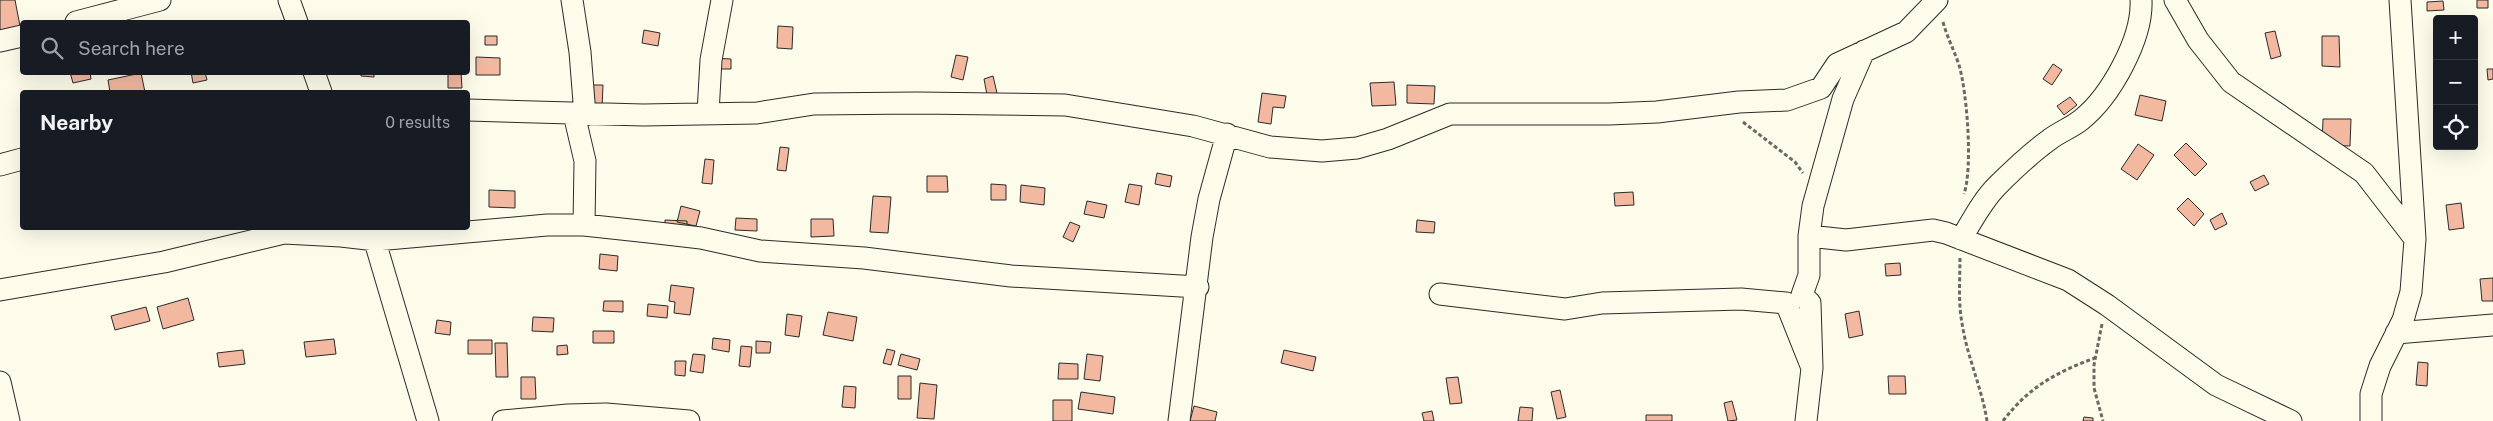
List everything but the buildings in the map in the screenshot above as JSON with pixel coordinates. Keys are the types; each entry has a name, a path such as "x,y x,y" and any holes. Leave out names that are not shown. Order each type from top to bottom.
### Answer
{"street":[{"path":"84,20 160,0"},
{"path":"289,0 296,20"},
{"path":"572,0 580,52 579,115 585,161 584,225"},
{"path":"708,114 711,60 722,0"},
{"path":"1961,239 1984,201 1997,185 2049,140 2081,120 2099,101 2116,78 2136,36 2141,14 2140,0"},
{"path":"2175,0 2198,40 2231,82 2301,132 2340,155 2364,174 2415,239"},
{"path":"2371,421 2371,394 2380,366 2403,320 2411,292 2415,239 2400,0"},
{"path":"470,110 579,115 708,114 757,113 814,104 918,102 1065,105 1227,134 1270,146 1322,151 1357,148 1388,139 1450,114 1609,114 1657,112 1714,105 1787,100 1812,93 1821,88 1837,64 1906,32 1939,7"},
{"path":"0,41 20,36"},
{"path":"1806,421 1812,368 1810,303 1802,295 1809,275 1809,236 1818,190 1843,99 1864,51"},
{"path":"315,75 321,90"},
{"path":"1179,421 1209,199 1227,134"},
{"path":"0,165 20,160"},
{"path":"470,229 584,225 700,238 760,251 864,258 1011,276 1198,286"},
{"path":"0,290 164,262 284,233 341,236 450,230"},
{"path":"1809,236 1846,240 1933,230 2068,280 2107,305 2216,385 2291,421"},
{"path":"373,234 428,421"},
{"path":"1440,294 1565,309 1602,303 1741,299 1776,301 1786,303 1812,368"},
{"path":"2396,333 2493,325"},
{"path":"0,382 9,421"},
{"path":"503,421 568,415 606,414 690,421"}],"path":[{"path":"1939,7 1965,90 1968,144 1965,190 1962,199"},
{"path":"1714,105 1754,128 1795,162 1818,190"},
{"path":"1961,239 1959,290 1962,323 1972,367 1984,399 1986,421"},
{"path":"2103,421 2094,388 2095,358 2107,305"},
{"path":"2003,421 2029,392 2050,378 2095,358"}]}
